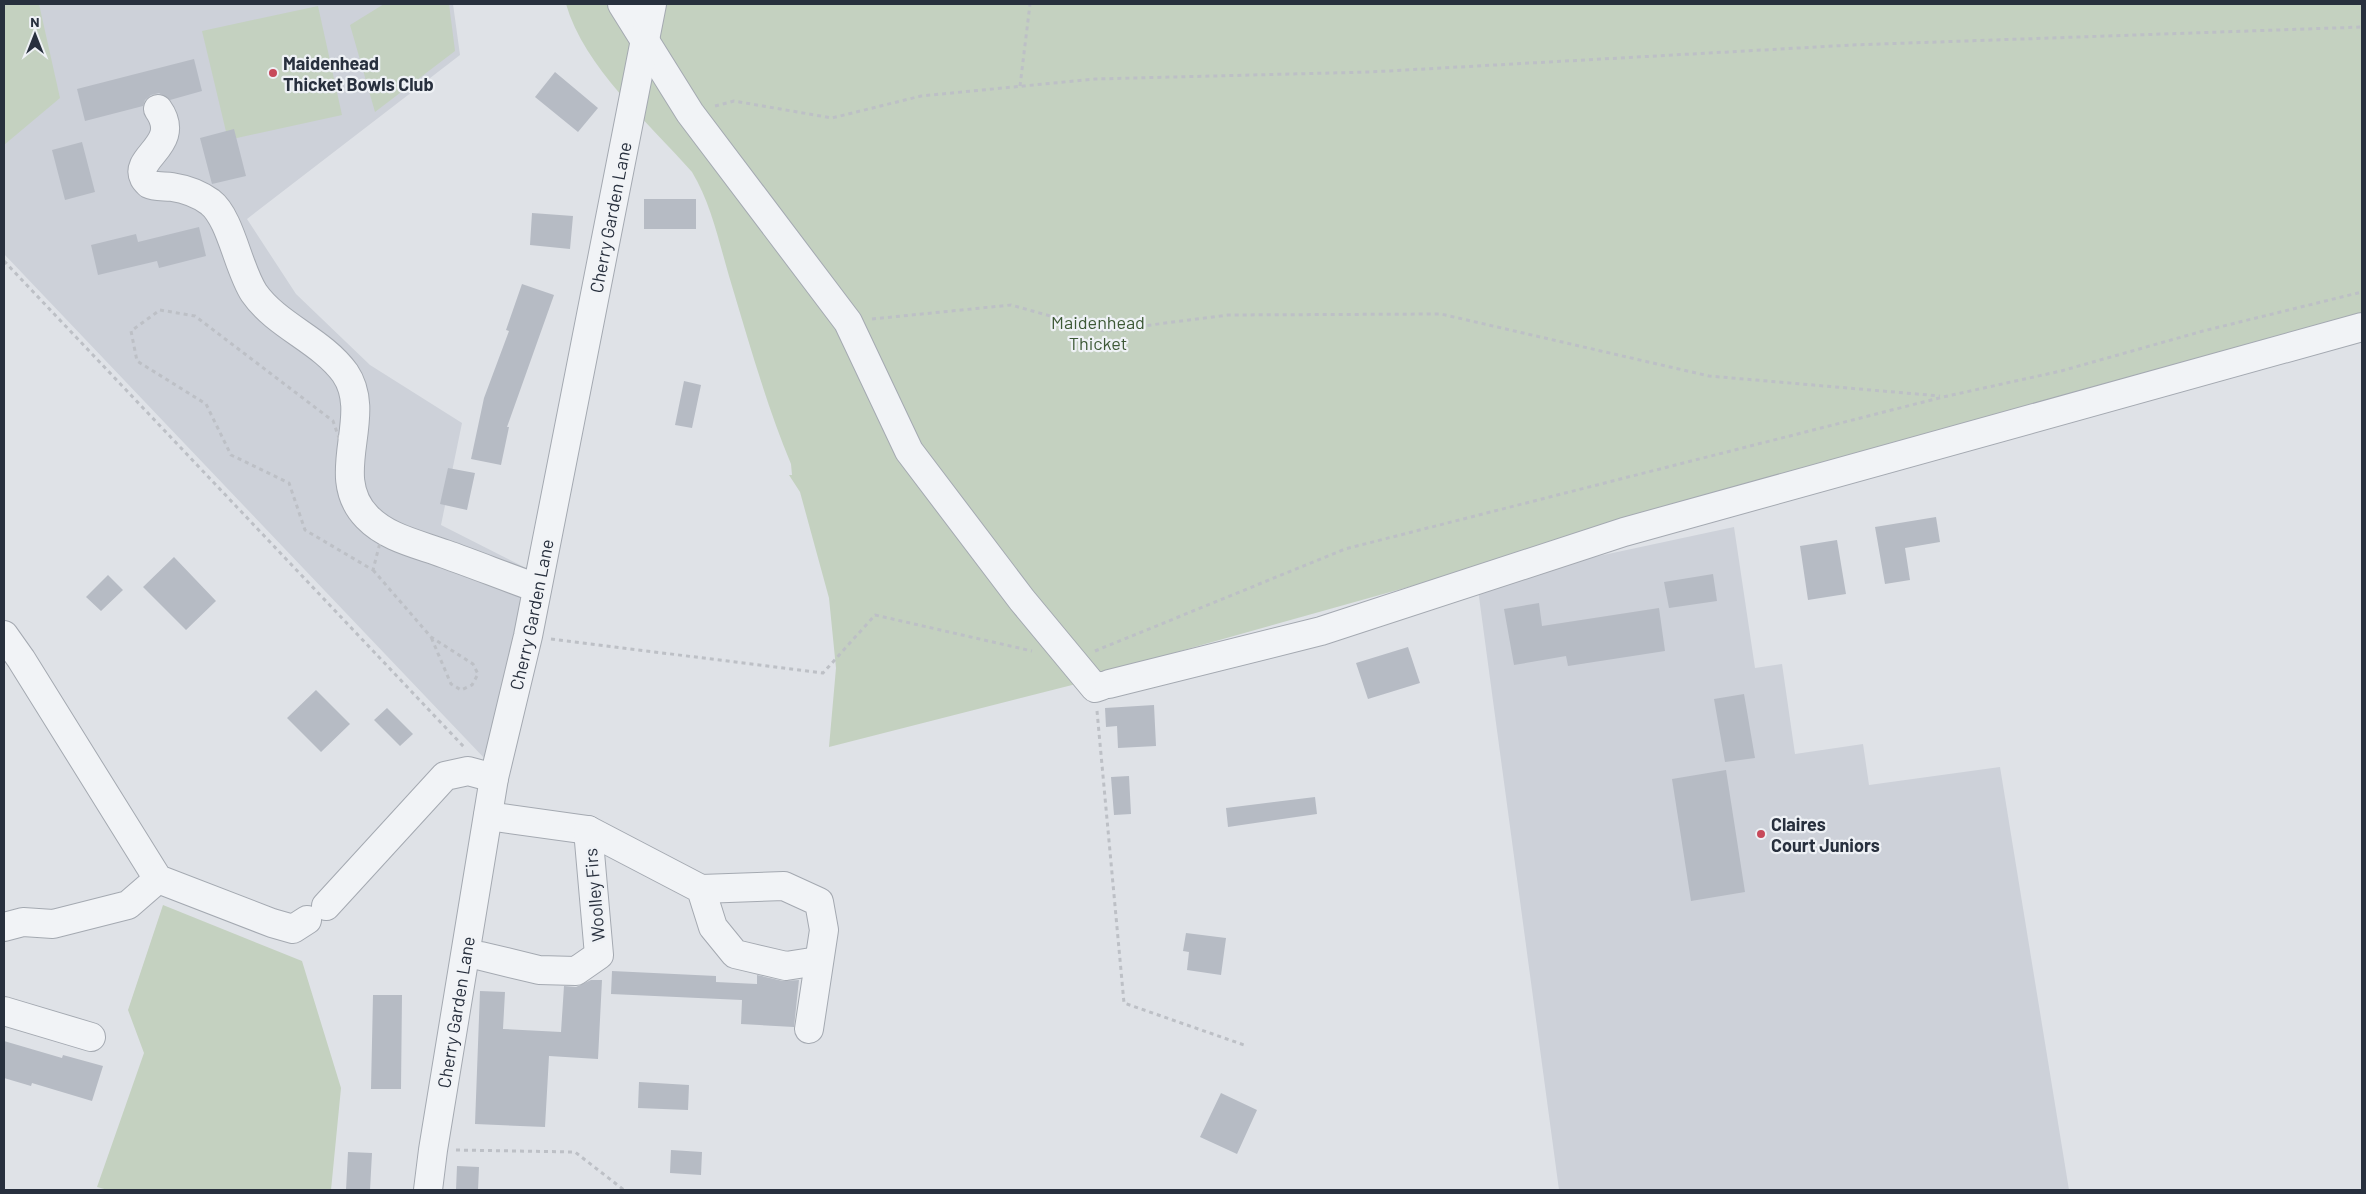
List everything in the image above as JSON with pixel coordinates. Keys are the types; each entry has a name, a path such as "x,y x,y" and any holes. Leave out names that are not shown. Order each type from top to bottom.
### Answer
{"street":[{"path":"622,4 690,113 848,322 909,451 1022,600 1072,661 1102,686 1321,631 1624,532 2362,327"},
{"name":"Cherry Garden Lane","path":"428,1190 432,1150 494,778 528,636 652,4"},
{"path":"158,109 164,116 166,128 164,139 143,165 143,176 150,184 173,187 197,194 212,204 222,216 246,280 256,296 276,315 332,358 345,374 351,386 355,406 349,480 359,508 383,531 537,588"},
{"path":"4,634 158,880 272,923 293,929 317,913 445,776 468,771 494,778"},
{"name":"Woolley Firs","path":"488,816 588,830 701,889 784,886 818,902 824,930 809,1029"},
{"name":"Woolley Firs","path":"481,956 539,970 576,971 599,955 588,830"},
{"path":"4,926 23,922 53,924 128,905 158,880"},
{"path":"701,889 712,927 735,954 786,966 818,961"},
{"path":"4,1011 91,1037"}],"path":[{"path":"1020,86 1030,4"},
{"path":"690,113 734,101 832,118 921,96 1095,80 1370,72 1852,45 2362,27"},
{"path":"4,261 467,750"},
{"path":"1072,661 1345,549 1943,397 2061,371 2203,331 2362,292"},
{"path":"848,322 1011,305 1104,331 1228,315 1441,314 1709,376 1943,397"},
{"path":"373,570 383,531 350,467 333,421 195,316 160,310 131,331 137,360 206,404 231,455 289,483 305,530 373,570 431,637 473,664 478,674 472,685 461,690 451,684 431,637"},
{"path":"528,636 823,673 875,614 1035,652"},
{"path":"1102,686 1124,1003 1246,1046"},
{"path":"432,1150 575,1152 624,1190"}],"shaded area":[{"path":"4,4 453,4 460,55 247,219 296,294 370,365 462,423 441,525 530,570 486,760 4,254"},
{"name":"Claires Court Juniors","path":"1734,527 1755,668 1782,664 1795,754 1863,744 1869,785 2000,767 2069,1190 1559,1190 1477,582"}],"green space":[{"path":"4,4 39,4 60,98 4,145"},
{"path":"384,4 449,4 455,51 375,112 350,25"},
{"name":"Maidenhead Thicket","path":"566,4 2362,4 2362,319 1102,673 1080,683 829,747 836,668 829,598 800,492 789,475 792,475 791,464 773,418 709,210 692,172 602,72 587,50"},
{"name":"Maidenhead Thicket Bowls Club","path":"318,6 342,115 228,140 202,31"},
{"path":"163,905 302,961 341,1088 331,1190 108,1190 97,1187 144,1053 128,1010"}],"building":[{"path":"194,59 202,91 170,100 159,93 151,95 145,100 143,106 85,121 77,89"},
{"path":"555,72 598,108 578,132 535,97"},
{"path":"234,129 246,176 212,184 200,138"},
{"path":"82,142 95,192 65,200 52,150"},
{"path":"644,199 696,199 696,229 644,229"},
{"path":"532,213 573,216 570,249 530,245"},
{"path":"199,227 206,256 159,268 157,261 98,275 91,245 136,234 138,242"},
{"path":"522,284 554,295 507,427 509,427 501,465 471,459 484,398 509,331 506,330"},
{"path":"684,381 701,385 692,428 675,425"},
{"path":"448,468 475,473 467,510 440,504"},
{"path":"1936,517 1940,542 1905,548 1910,580 1885,584 1875,527"},
{"path":"1837,540 1846,594 1808,600 1800,546"},
{"path":"174,557 216,601 186,630 143,587"},
{"path":"1713,574 1717,601 1669,608 1664,582"},
{"path":"108,575 123,590 101,611 86,597"},
{"path":"1539,603 1542,626 1659,608 1665,651 1568,666 1566,656 1514,665 1504,609"},
{"path":"1408,647 1420,683 1368,699 1356,663"},
{"path":"316,690 350,724 321,752 287,718"},
{"path":"1744,694 1755,758 1725,762 1714,699"},
{"path":"1154,705 1156,746 1118,748 1117,726 1106,727 1105,708"},
{"path":"387,708 413,734 400,746 374,720"},
{"path":"1726,770 1745,892 1691,901 1672,779"},
{"path":"1129,776 1131,814 1114,815 1111,777"},
{"path":"1315,797 1317,814 1228,827 1226,808"},
{"path":"1186,933 1226,938 1221,975 1187,970 1189,952 1183,951"},
{"path":"612,971 716,976 716,982 757,984 757,975 783,981 799,980 794,1027 741,1024 742,1000 611,994"},
{"path":"591,980 602,980 598,1059 549,1056 545,1127 475,1124 480,991 505,992 503,1029 561,1032 564,986 576,987"},
{"path":"373,995 402,995 401,1089 371,1089"},
{"path":"4,1041 62,1058 63,1055 103,1066 92,1101 32,1083 31,1086 4,1078"},
{"path":"639,1082 689,1085 688,1110 638,1108"},
{"path":"1221,1093 1257,1110 1237,1154 1200,1137"},
{"path":"671,1150 702,1152 701,1175 670,1173"},
{"path":"348,1152 372,1153 370,1190 346,1190"},
{"path":"457,1166 479,1167 478,1190 456,1190"}],"place":[{"name":"Maidenhead Thicket Bowls Club","path":"273,73"},
{"name":"Claires Court Juniors","path":"1761,834"}]}
